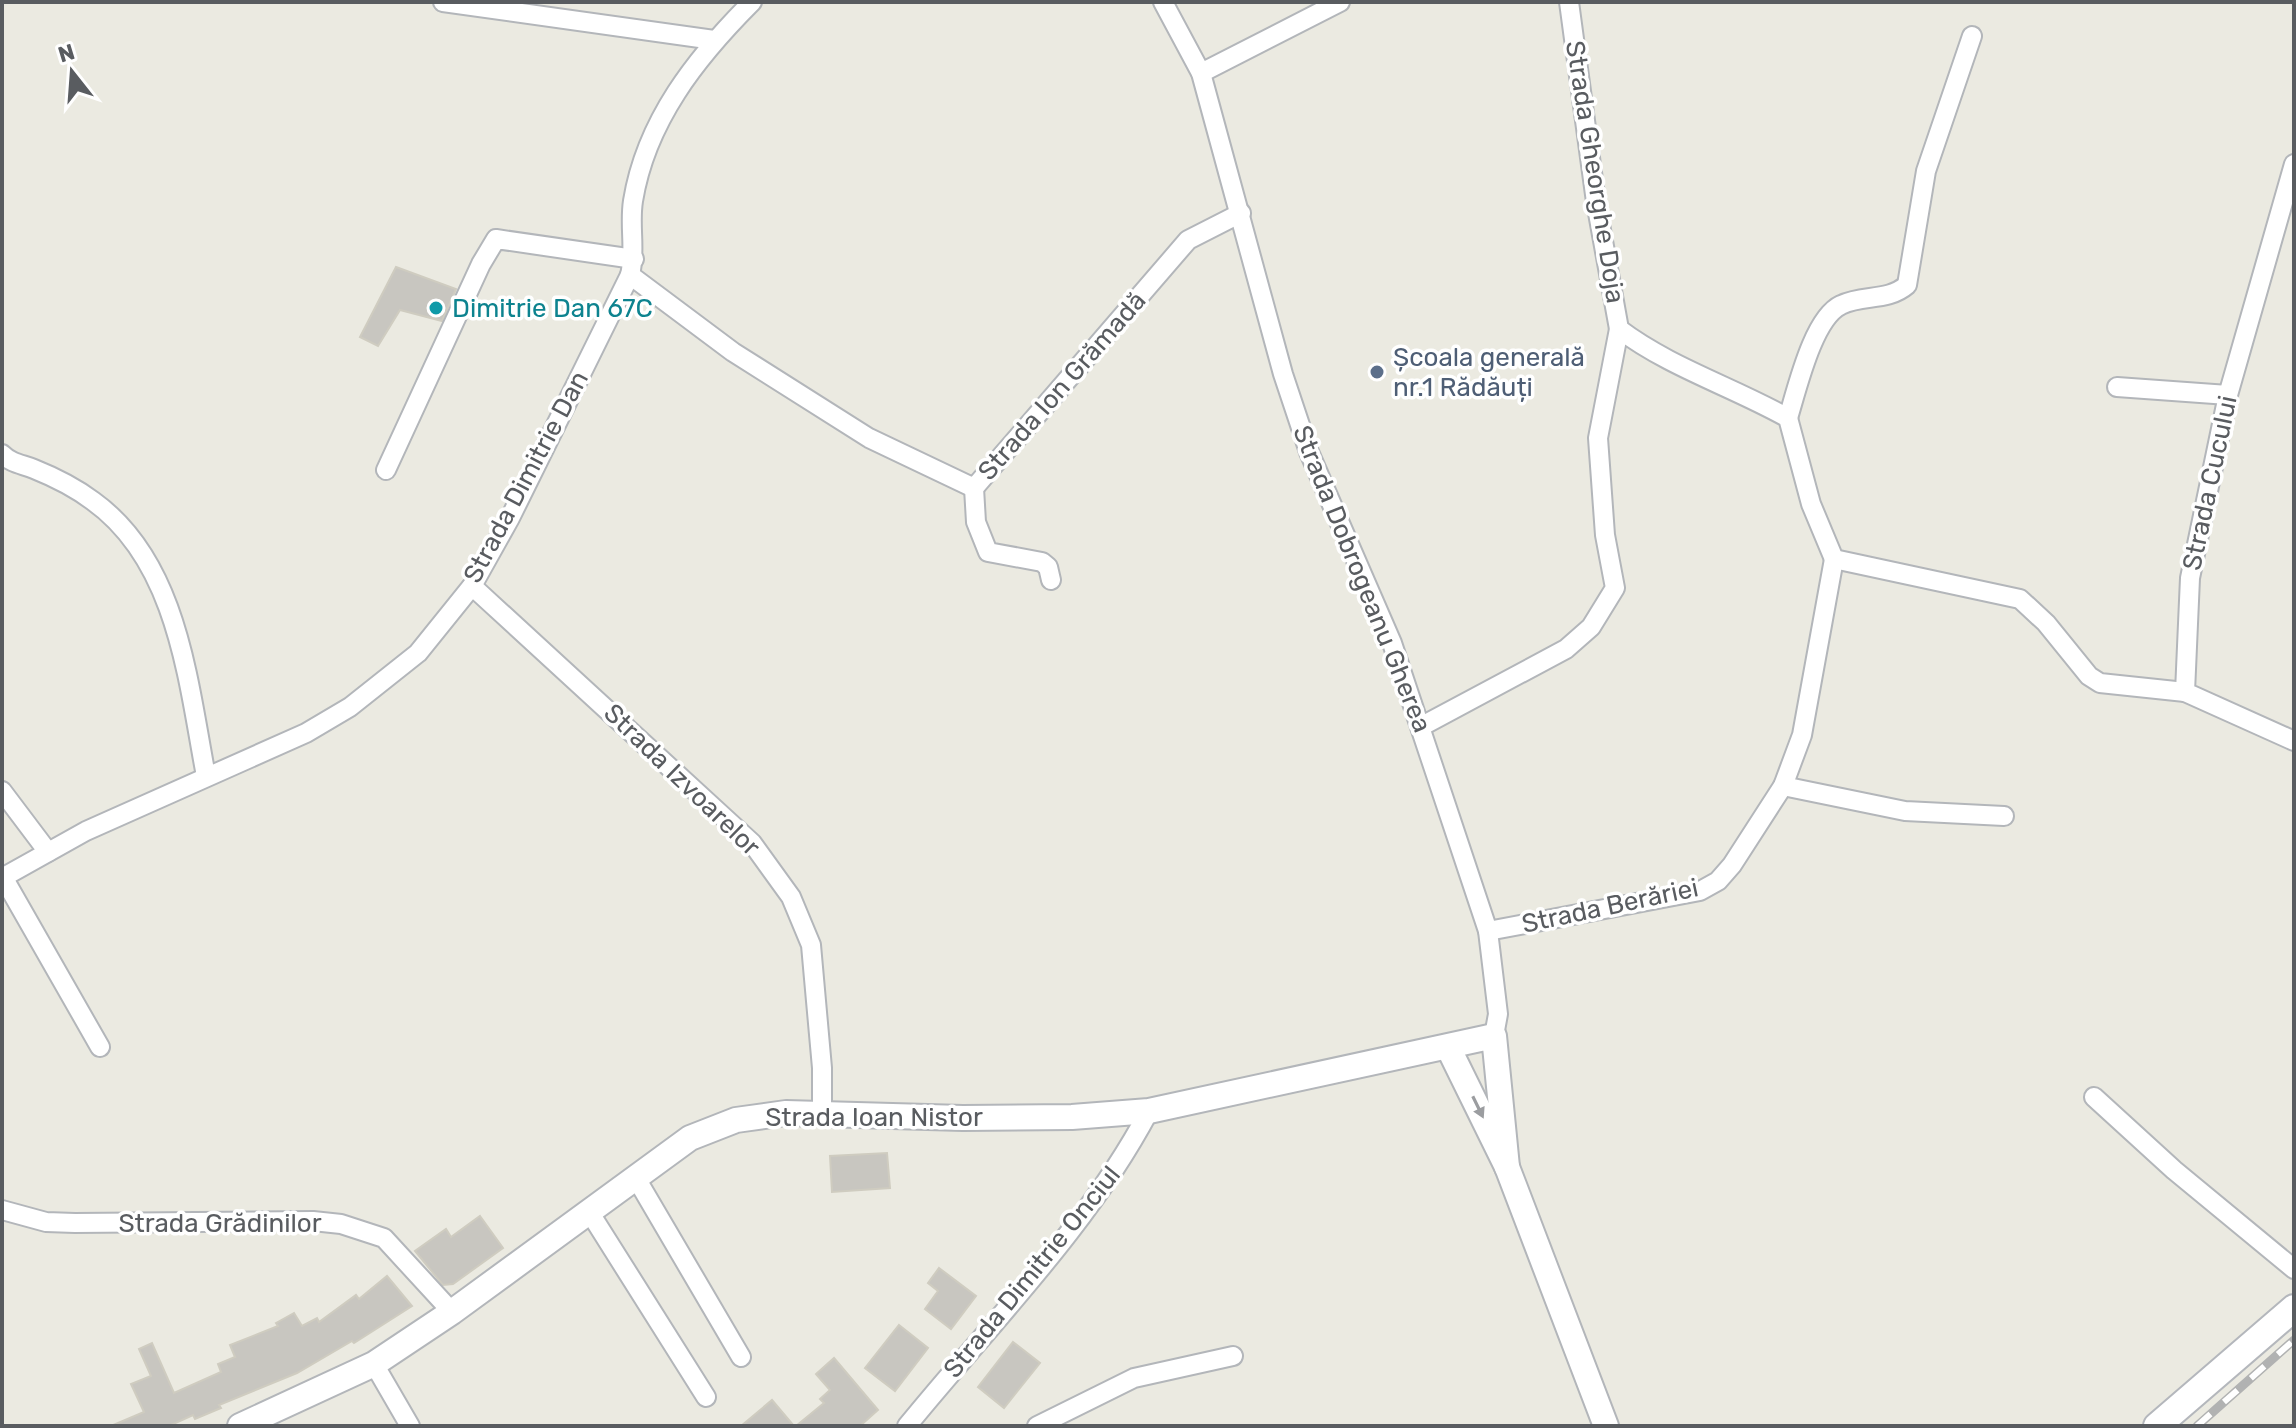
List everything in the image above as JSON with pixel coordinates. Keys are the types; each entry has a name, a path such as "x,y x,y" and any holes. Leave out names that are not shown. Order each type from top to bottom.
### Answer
{"main road":[{"path":"2157,1426 2294,1308"}],"street":[{"path":"443,2 714,40"},
{"name":"Strada Dimitrie Dan","path":"3,877 206,776 306,733 374,689 418,653 472,586 510,518 632,267 633,205 647,150 686,74 752,2"},
{"name":"Strada Dobrogeanu Gherea","path":"1163,2 1201,73 1283,374 1309,452 1392,643 1488,931 1498,1014 1494,1036 1507,1167"},
{"path":"1201,73 1340,2"},
{"name":"Strada Gheorghe Doja","path":"1569,2 1596,202 1619,329 1643,348 1746,394 1788,418"},
{"path":"1972,36 1926,171 1907,285 1898,293 1842,304 1830,313 1816,335 1788,418 1811,504 1834,559 2020,599 2055,634 2089,676 2100,683 2185,692 2294,741"},
{"name":"Strada Cucului","path":"2185,692 2190,578 2228,395 2294,164"},
{"name":"Strada Ion Grămadă","path":"632,267 733,352 869,438 974,488 1188,240 1241,213"},
{"path":"386,470 481,264 496,239 632,267"},
{"path":"1422,726 1566,649 1591,627 1615,588 1604,523 1598,438 1619,329"},
{"path":"2117,387 2228,395"},
{"path":"2,454 9,461 36,470 93,501 128,532 145,558 172,619 206,776"},
{"path":"974,488 976,522 988,552 1042,562 1048,567 1051,580"},
{"name":"Strada Berăriei","path":"1488,931 1700,891 1718,881 1732,865 1783,786 1802,735 1834,559"},
{"name":"Strada Izvoarelor","path":"472,586 715,807 752,843 778,877 791,897 811,945 822,1068 822,1115"},
{"path":"1783,786 1905,811 2004,816"},
{"path":"2,791 48,852"},
{"path":"3,877 100,1047"},
{"name":"Strada Ioan Nistor","path":"240,1426 374,1364 452,1312 690,1138 736,1120 786,1113 1072,1117 1149,1111 1494,1036"},
{"name":"Strada Dobrogeanu Gherea","path":"1448,1047 1507,1167 1606,1426"},
{"path":"2094,1097 2174,1170 2294,1269"},
{"name":"Strada Dimitrie Onciul","path":"907,1426 1059,1244 1125,1156 1149,1111"},
{"path":"636,1178 741,1357"},
{"name":"Strada Grădinilor","path":"2,1210 46,1222 313,1221 341,1224 384,1238 452,1312"},
{"path":"590,1213 706,1397"},
{"path":"1037,1426 1134,1378 1233,1356"},
{"path":"374,1364 410,1426"}],"building":[{"name":"Dimitrie Dan 67C","path":"396,267 456,289 442,321 400,310 378,346 360,337"},
{"path":"887,1153 890,1188 832,1192 830,1156"},
{"path":"480,1216 503,1248 453,1284 443,1285 415,1251 446,1229 451,1237"},
{"path":"939,1268 976,1296 951,1329 925,1309 938,1291 928,1283"},
{"path":"387,1276 412,1306 354,1343 352,1341 297,1373 219,1405 221,1408 195,1419 193,1415 169,1426 111,1426 144,1412 131,1384 151,1376 139,1349 152,1343 174,1393 221,1372 218,1364 235,1357 230,1345 278,1326 276,1323 294,1313 302,1326 317,1318 319,1322 356,1295 359,1299"},
{"path":"899,1325 928,1348 895,1391 865,1368"},
{"path":"1013,1342 1040,1363 1004,1408 978,1387"},
{"path":"834,1358 878,1410 860,1426 796,1426 824,1403 820,1399 830,1390 816,1374"},
{"path":"772,1400 794,1426 741,1426"}],"railway":[{"path":"2197,1426 2294,1340"}],"place":[{"name":"Dimitrie Dan 67C","path":"436,308"},
{"name":"Școala generală nr.1 Rădăuți","path":"1377,372"}]}
